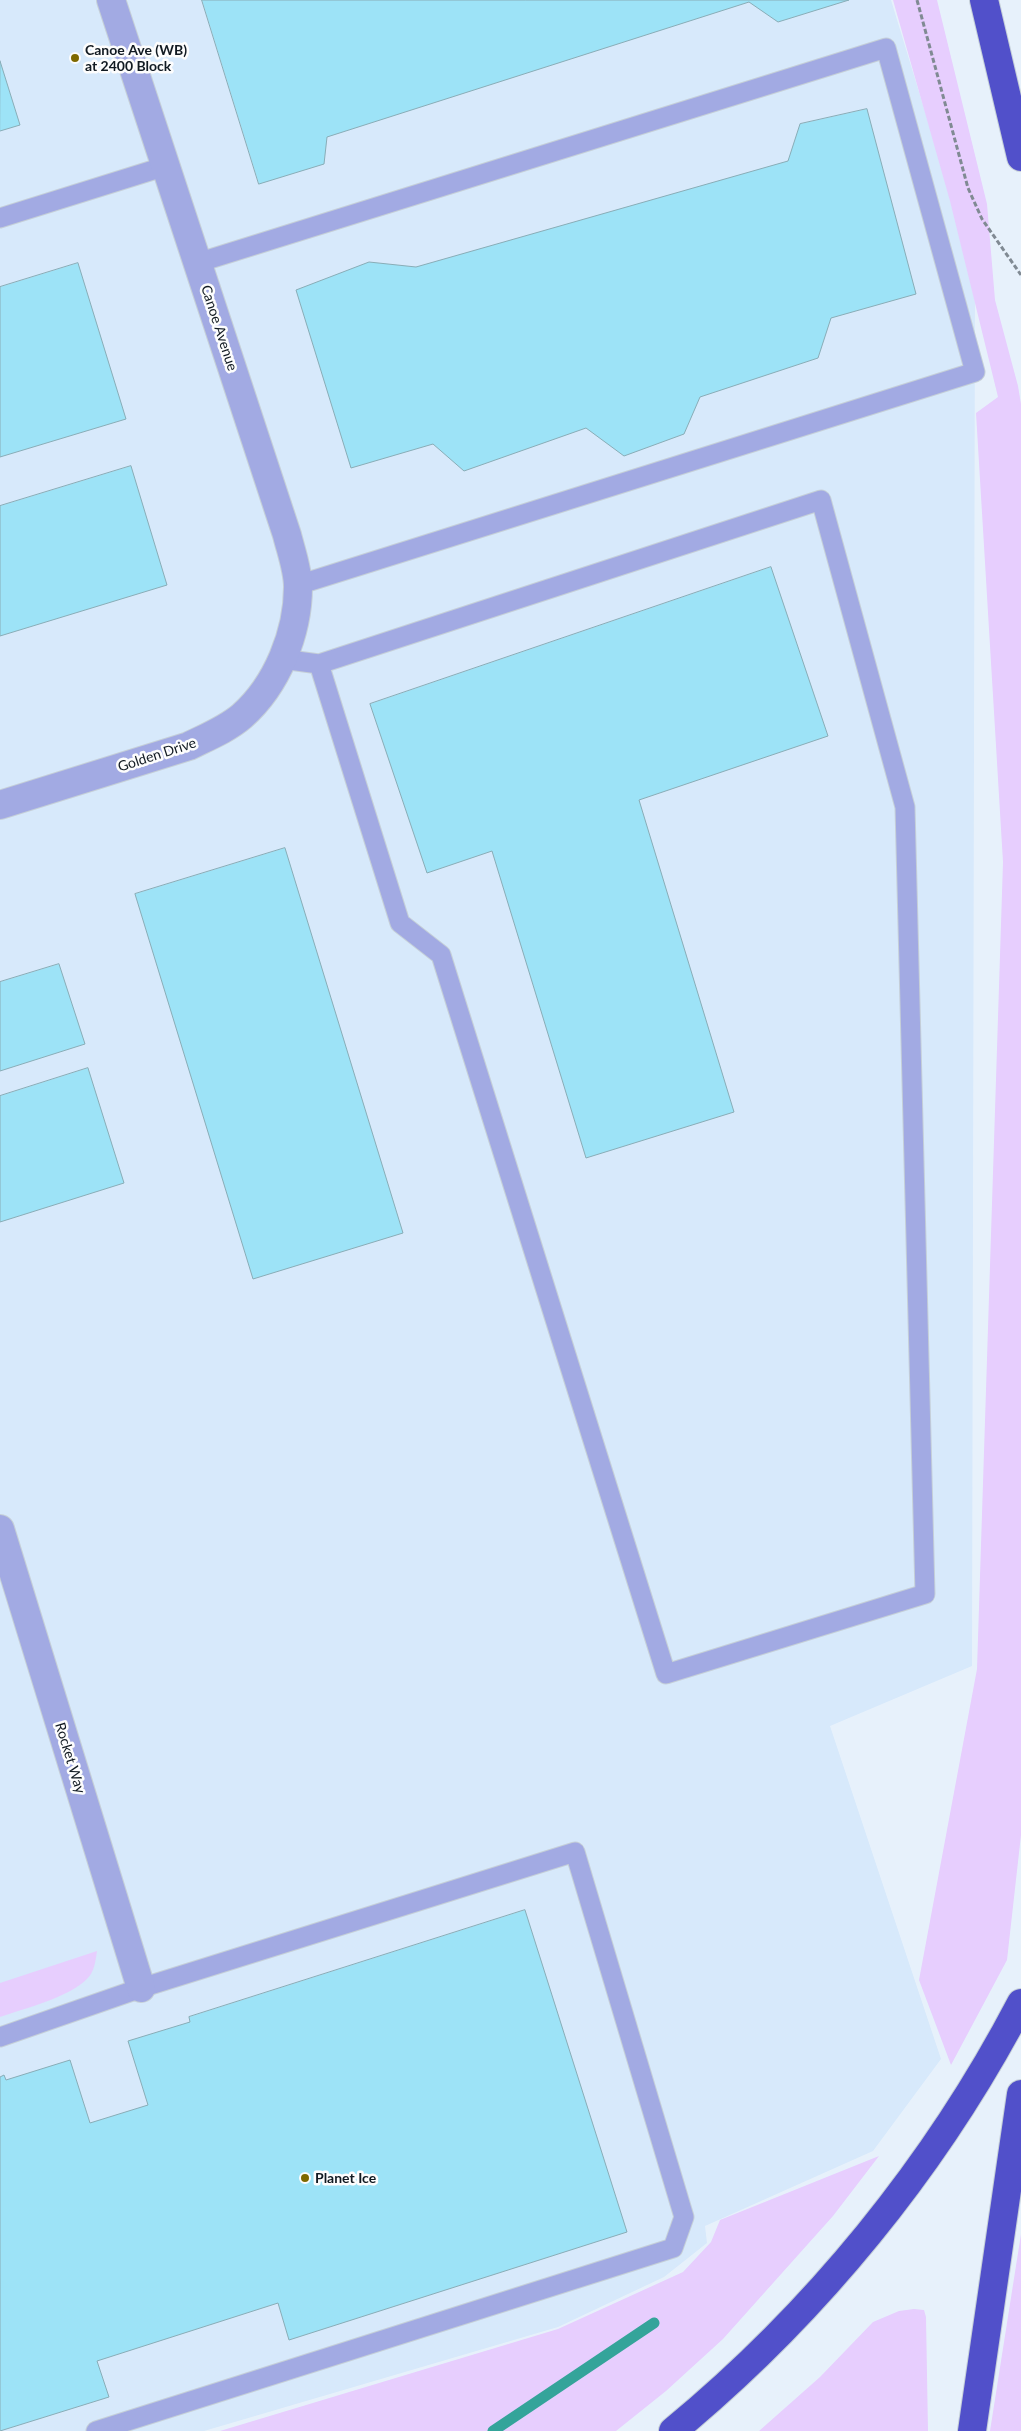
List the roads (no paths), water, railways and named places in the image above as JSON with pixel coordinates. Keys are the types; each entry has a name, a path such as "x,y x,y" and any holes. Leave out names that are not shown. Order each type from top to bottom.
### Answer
{"highway":[{"path":"984,0 1021,157"},
{"path":"673,2431 740,2372 808,2304 854,2251 936,2144 976,2084 1021,2003"},
{"path":"972,2431 1021,2094"}],"street":[{"name":"Canoe Avenue","path":"110,0 287,535 298,585 296,612 291,635 282,659"},
{"name":"Golden Drive","path":"0,804 189,746 218,732 242,716 259,698 282,659"},
{"name":"Rocket Way","path":"0,1528 141,1988"}],"lane":[{"path":"197,263 886,48 975,372 298,585"},
{"path":"0,218 166,166"},
{"path":"282,659 319,664 821,500 905,807 925,1594 666,1674 442,955 400,923 319,664"},
{"path":"0,2037 141,1988 574,1852 684,2216 673,2248 96,2431"}],"waterway":[{"path":"493,2431 654,2323"}],"place":[{"name":"Canoe Ave (WB) at 2400 Block","path":"75,58"},
{"name":"Planet Ice","path":"305,2178"}]}
